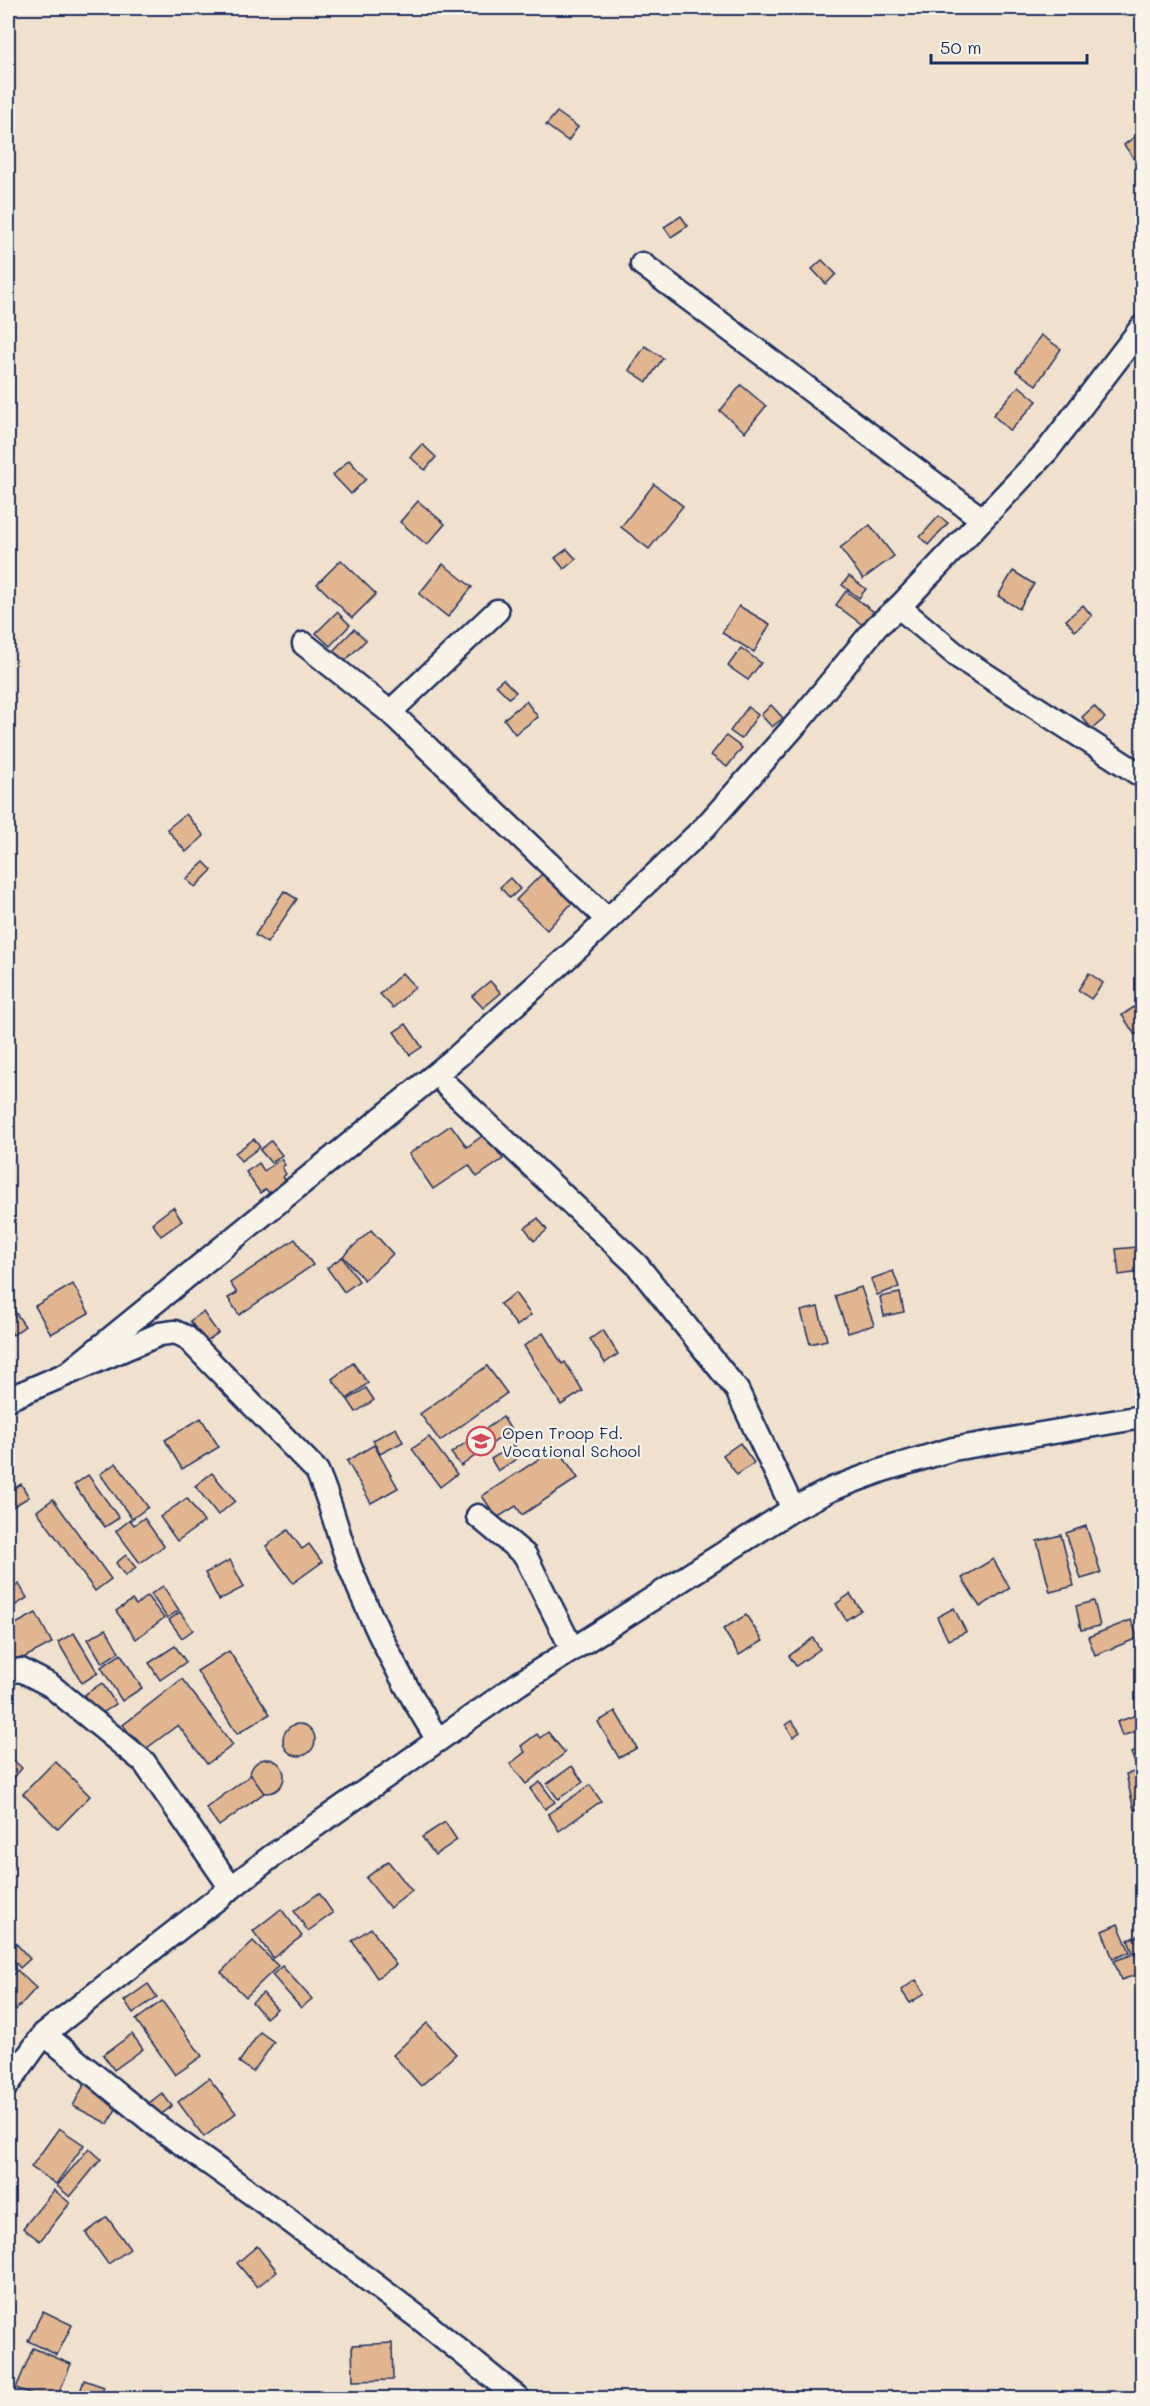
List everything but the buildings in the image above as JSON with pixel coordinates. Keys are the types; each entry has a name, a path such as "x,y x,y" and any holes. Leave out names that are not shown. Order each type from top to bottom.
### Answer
{"street":[{"path":"642,264 982,519"},
{"path":"68,1373 458,1056 608,920 706,826 799,721 878,626 899,607 1047,451 1143,327"},
{"path":"899,607 960,658 1143,776"},
{"path":"390,712 497,611"},
{"path":"304,644 390,712 608,920"},
{"path":"447,1086 637,1265 737,1390 793,1509"},
{"path":"8,1399 160,1334 175,1332 186,1337 317,1471 325,1488 350,1566 409,1695 438,1740"},
{"path":"8,2084 44,2034 272,1856 520,1683 793,1509 832,1489 883,1470 953,1449 1143,1417"},
{"path":"478,1516 525,1555 572,1649"},
{"path":"8,1672 21,1670 50,1685 144,1762 231,1888"},
{"path":"44,2034 157,2126 290,2221 423,2321 518,2398"}],"place":[{"name":"Open Troop Fd. Vocational School","path":"481,1441"}]}
